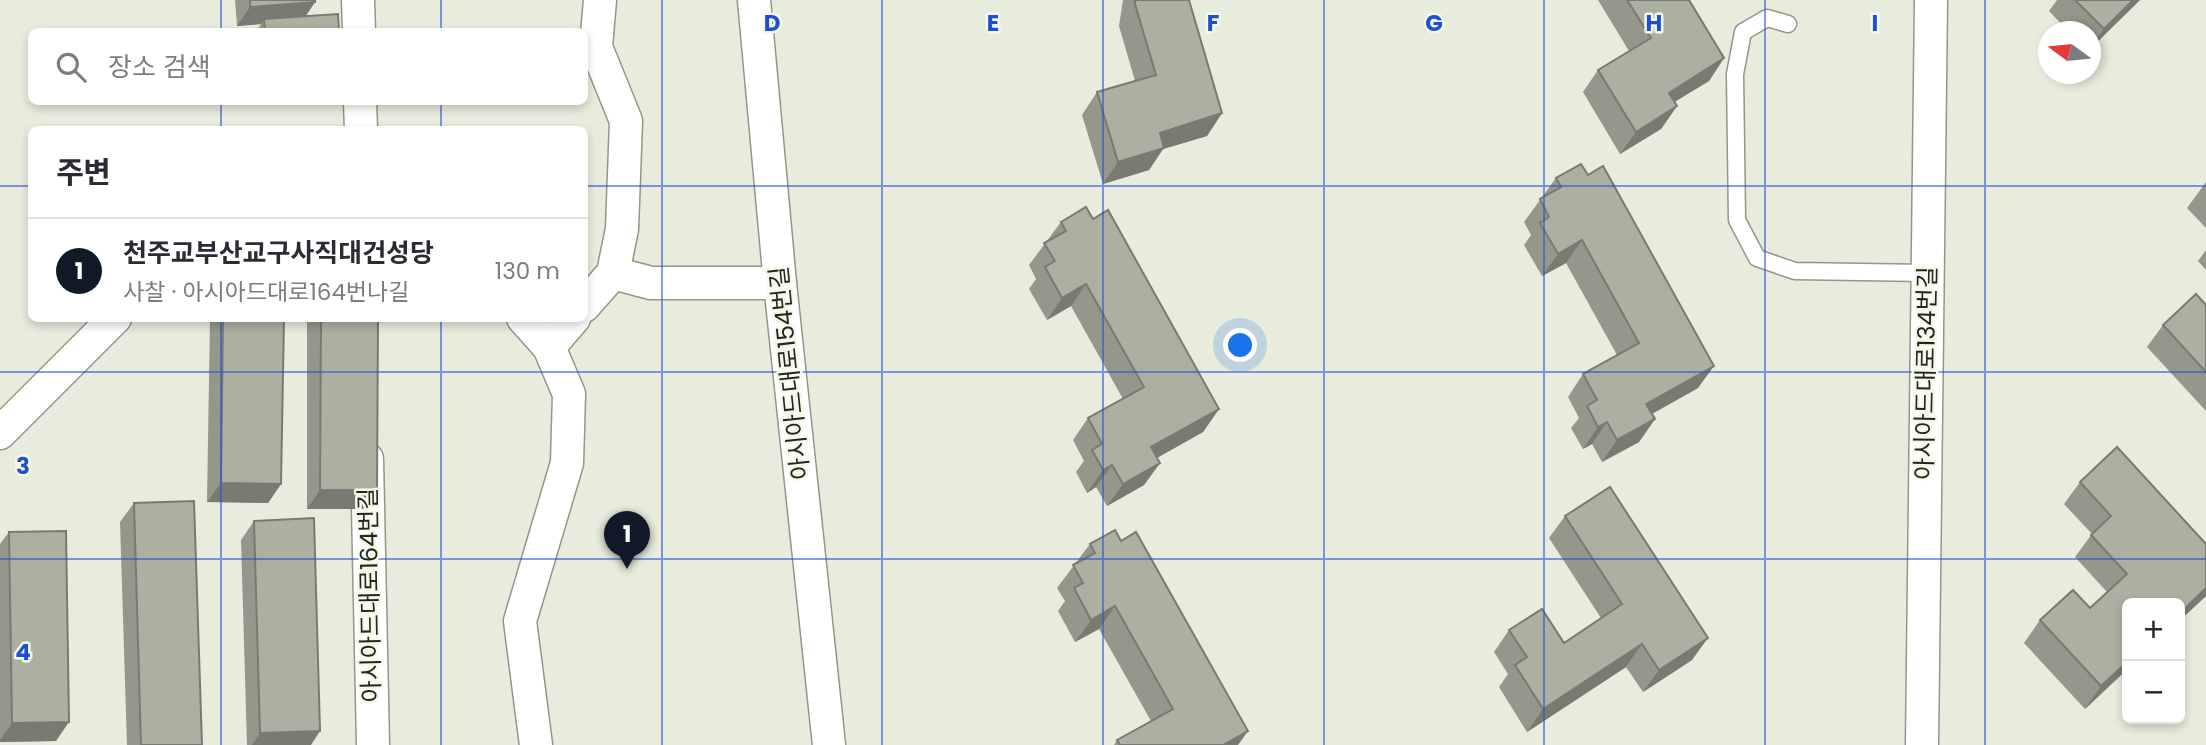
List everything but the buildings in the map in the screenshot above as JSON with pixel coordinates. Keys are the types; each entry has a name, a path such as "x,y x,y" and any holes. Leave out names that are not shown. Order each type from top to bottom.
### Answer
{"street":[{"path":"358,0 359,28"},
{"path":"588,301 613,273 622,229 626,121 596,47 600,0"},
{"name":"아시아드대로154번길","path":"754,0 780,283 829,745"},
{"name":"아시아드대로134번길","path":"1922,745 1931,0"},
{"path":"360,105 361,126"},
{"path":"613,273 652,284 780,283"},
{"path":"0,433 111,322"},
{"path":"527,322 549,347 569,394 566,463 520,621 536,745"},
{"path":"549,347 571,322"},
{"name":"아시아드대로164번길","path":"367,429 373,745"}],"lane":[{"path":"1788,24 1767,18 1743,32 1735,74 1737,220 1757,258 1795,271 1927,273"}],"place":[{"name":"천주교부산교구사직대건성당","path":"627,569"}]}
